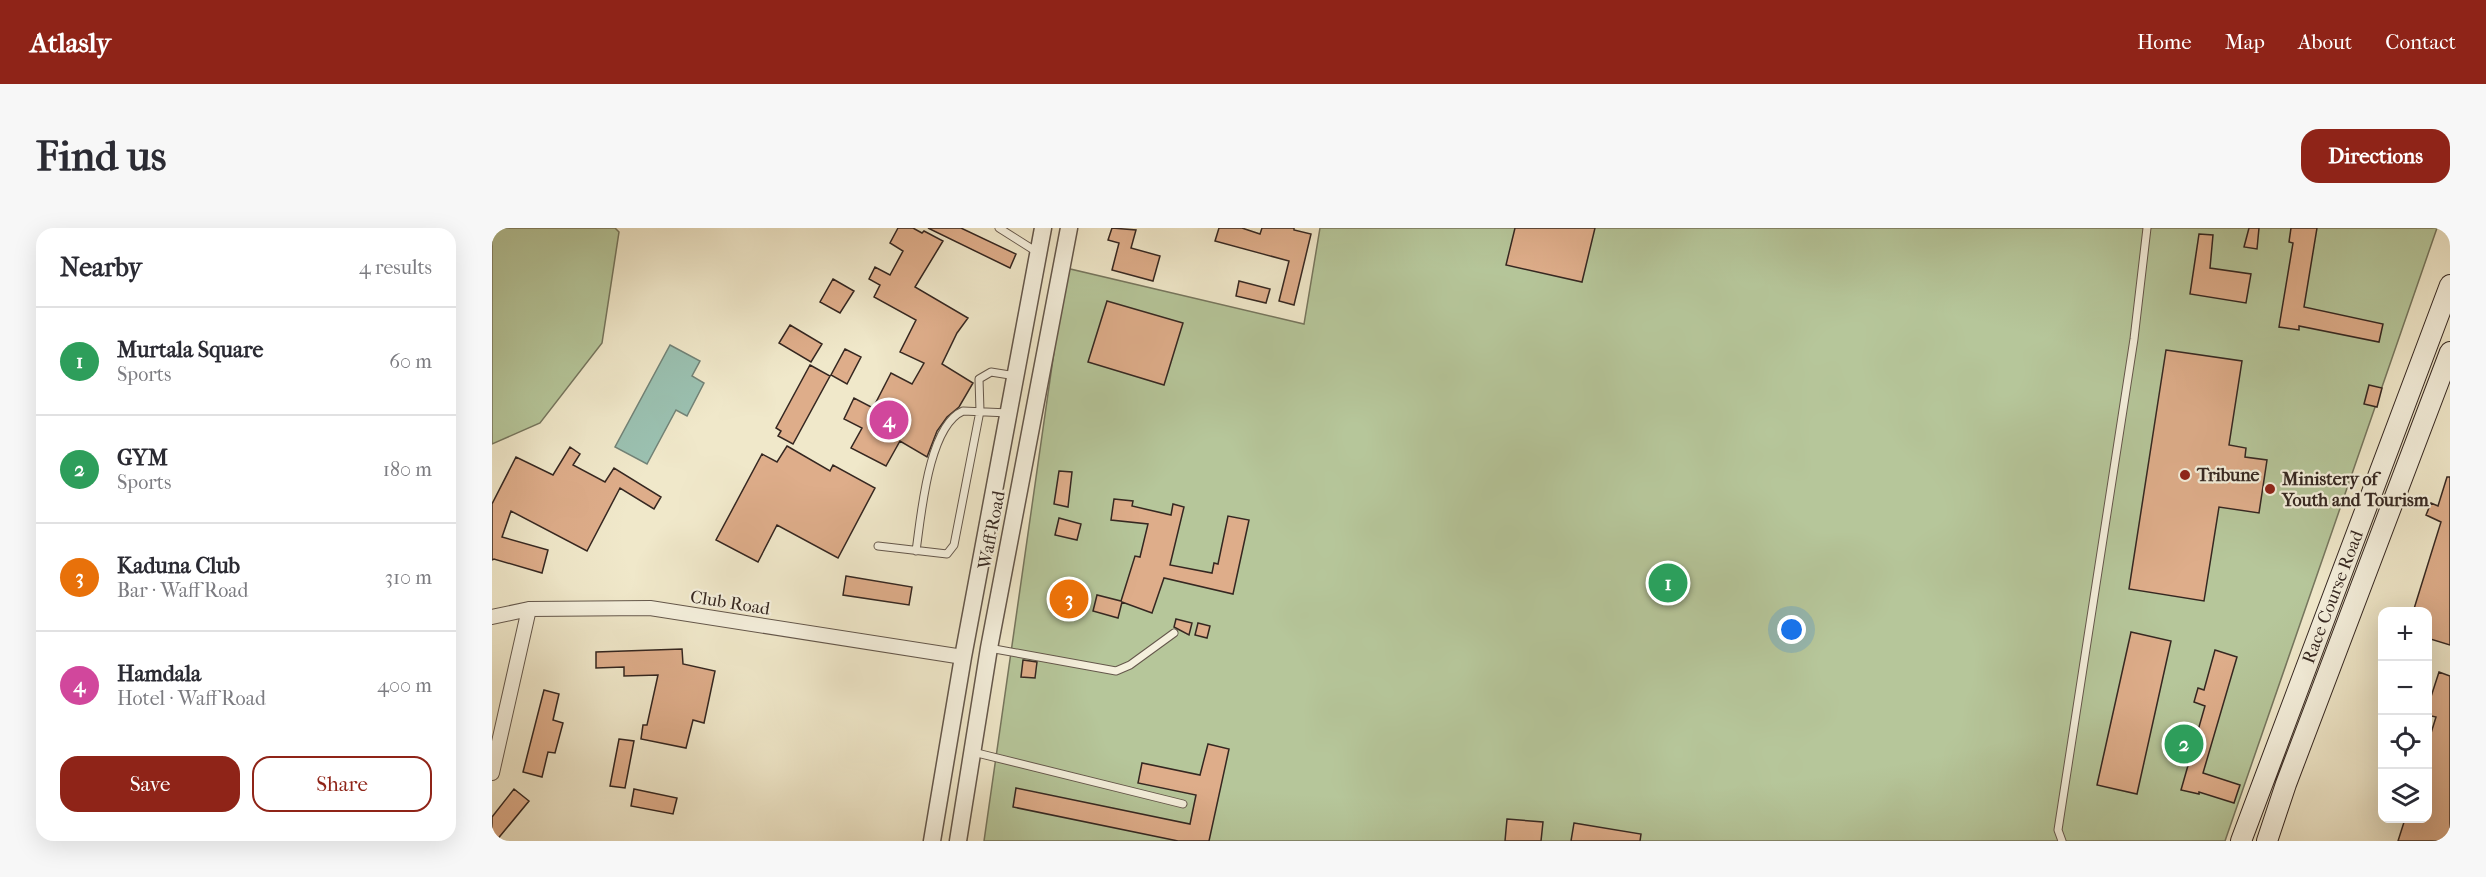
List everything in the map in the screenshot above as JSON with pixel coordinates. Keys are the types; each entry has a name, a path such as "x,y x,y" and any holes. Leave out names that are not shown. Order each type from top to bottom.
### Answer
{"main road":[{"name":"Race Course Road","path":"2241,841 2450,285"},
{"name":"Race Course Road","path":"2267,841 2450,352"}],"street":[{"name":"Waff Road","path":"932,841 963,657 1043,228"},
{"name":"Waff Road","path":"958,841 989,648 1069,228"},
{"name":"Club Road","path":"492,617 529,609 650,608 963,657"},
{"path":"492,773 529,609"}],"lane":[{"path":"999,228 1039,253"},
{"path":"2062,841 2058,830 2134,339 2147,228"},
{"path":"878,546 947,554 954,545 980,411 979,379 991,372 1016,376"},
{"path":"916,551 928,468 945,431 958,413 966,410 1009,413"},
{"path":"989,648 1116,671 1130,665 1174,633"},
{"path":"973,752 1183,804"}],"shaded area":[{"path":"492,228 615,228 619,232 602,343 540,423 492,444"},
{"path":"1320,228 2437,228 2225,841 984,841 1066,268 1304,324"},
{"path":"670,345 700,361 692,376 704,383 687,416 676,410 647,464 615,447"}],"building":[{"path":"898,228 913,228 922,233 924,231 943,241 915,287 968,318 957,333 942,364 973,383 959,407 947,417 937,431 927,457 900,441 886,466 851,448 862,428 844,419 854,398 873,408 891,373 912,384 924,363 900,352 916,320 874,297 880,285 869,279 875,267 890,275 903,251 890,243"},
{"path":"928,228 961,228 1016,254 1010,268"},
{"path":"1112,228 1136,230 1131,248 1160,256 1153,281 1112,270 1119,243 1108,240"},
{"path":"1219,228 1242,228 1260,234 1262,228 1294,228 1294,230 1311,234 1294,305 1279,301 1289,261 1215,241"},
{"path":"1515,228 1595,228 1582,282 1506,265"},
{"path":"2249,228 2259,228 2257,249 2244,247"},
{"path":"2291,228 2317,228 2304,307 2383,324 2379,342 2299,326 2299,330 2279,327 2293,243 2289,242"},
{"path":"2199,234 2213,235 2210,268 2251,274 2246,303 2190,294"},
{"path":"833,279 854,291 840,313 820,302"},
{"path":"1239,281 1270,289 1266,303 1236,296"},
{"path":"1107,301 1183,323 1164,385 1088,362"},
{"path":"790,325 822,344 811,362 779,343"},
{"path":"845,349 861,357 847,384 831,375"},
{"name":"Tribune","path":"2166,350 2242,361 2229,445 2246,448 2245,457 2267,460 2259,513 2219,507 2204,601 2129,589"},
{"path":"810,365 830,376 793,444 778,436 781,431 776,428"},
{"path":"2369,385 2382,388 2377,407 2364,404"},
{"path":"787,446 830,471 833,465 875,488 838,558 777,525 758,562 716,540 762,454 777,462"},
{"path":"570,447 580,454 573,465 605,482 614,468 661,497 654,509 620,488 587,551 511,511 502,537 548,550 542,573 492,560 492,504 516,457 553,475"},
{"path":"1059,471 1072,472 1068,507 1054,504"},
{"path":"2447,477 2450,477 2450,645 2432,640 2432,607 2415,607 2441,522 2426,515 2431,503 2438,506"},
{"path":"1114,499 1133,501 1132,506 1171,515 1173,504 1184,507 1170,565 1212,573 1214,563 1218,564 1228,516 1249,520 1233,594 1164,578 1152,613 1122,602 1118,618 1093,611 1097,595 1121,601 1135,556 1140,557 1148,524 1111,520"},
{"path":"1059,518 1081,524 1077,540 1055,535"},
{"path":"846,576 912,587 909,605 843,595"},
{"path":"1176,619 1192,623 1189,635 1174,627"},
{"path":"1198,623 1210,626 1207,638 1195,635"},
{"path":"2131,632 2171,641 2137,794 2097,785"},
{"path":"682,649 683,664 715,671 704,723 693,720 686,748 641,739 643,725 647,725 658,675 624,676 624,667 596,668 596,652"},
{"path":"2215,650 2237,657 2203,773 2240,785 2234,803 2199,792 2199,794 2181,790 2205,706 2194,702 2198,688 2204,690"},
{"path":"1023,660 1037,662 1035,678 1021,677"},
{"path":"2439,672 2450,676 2450,841 2398,841 2404,823 2432,823 2432,730 2436,717 2432,716 2432,694"},
{"path":"544,690 559,694 553,720 563,723 555,753 548,752 542,777 523,772"},
{"path":"619,739 634,741 625,788 610,786"},
{"path":"1208,744 1229,749 1209,841 1178,841 1013,807 1016,788 1190,824 1196,795 1138,783 1142,763 1200,775"},
{"path":"514,789 529,801 496,841 492,841 492,817"},
{"path":"634,789 677,798 673,814 631,806"},
{"path":"1507,819 1543,822 1541,841 1505,841"},
{"path":"1574,823 1641,834 1640,841 1571,841"}],"place":[{"name":"Hamdala","path":"889,420"},
{"name":"Tribune","path":"2185,475"},
{"name":"Ministery of Youth and Tourism","path":"2270,489"},
{"name":"Murtala Square","path":"1668,583"},
{"name":"Kaduna Club","path":"1069,599"},
{"name":"GYM","path":"2184,744"}]}
